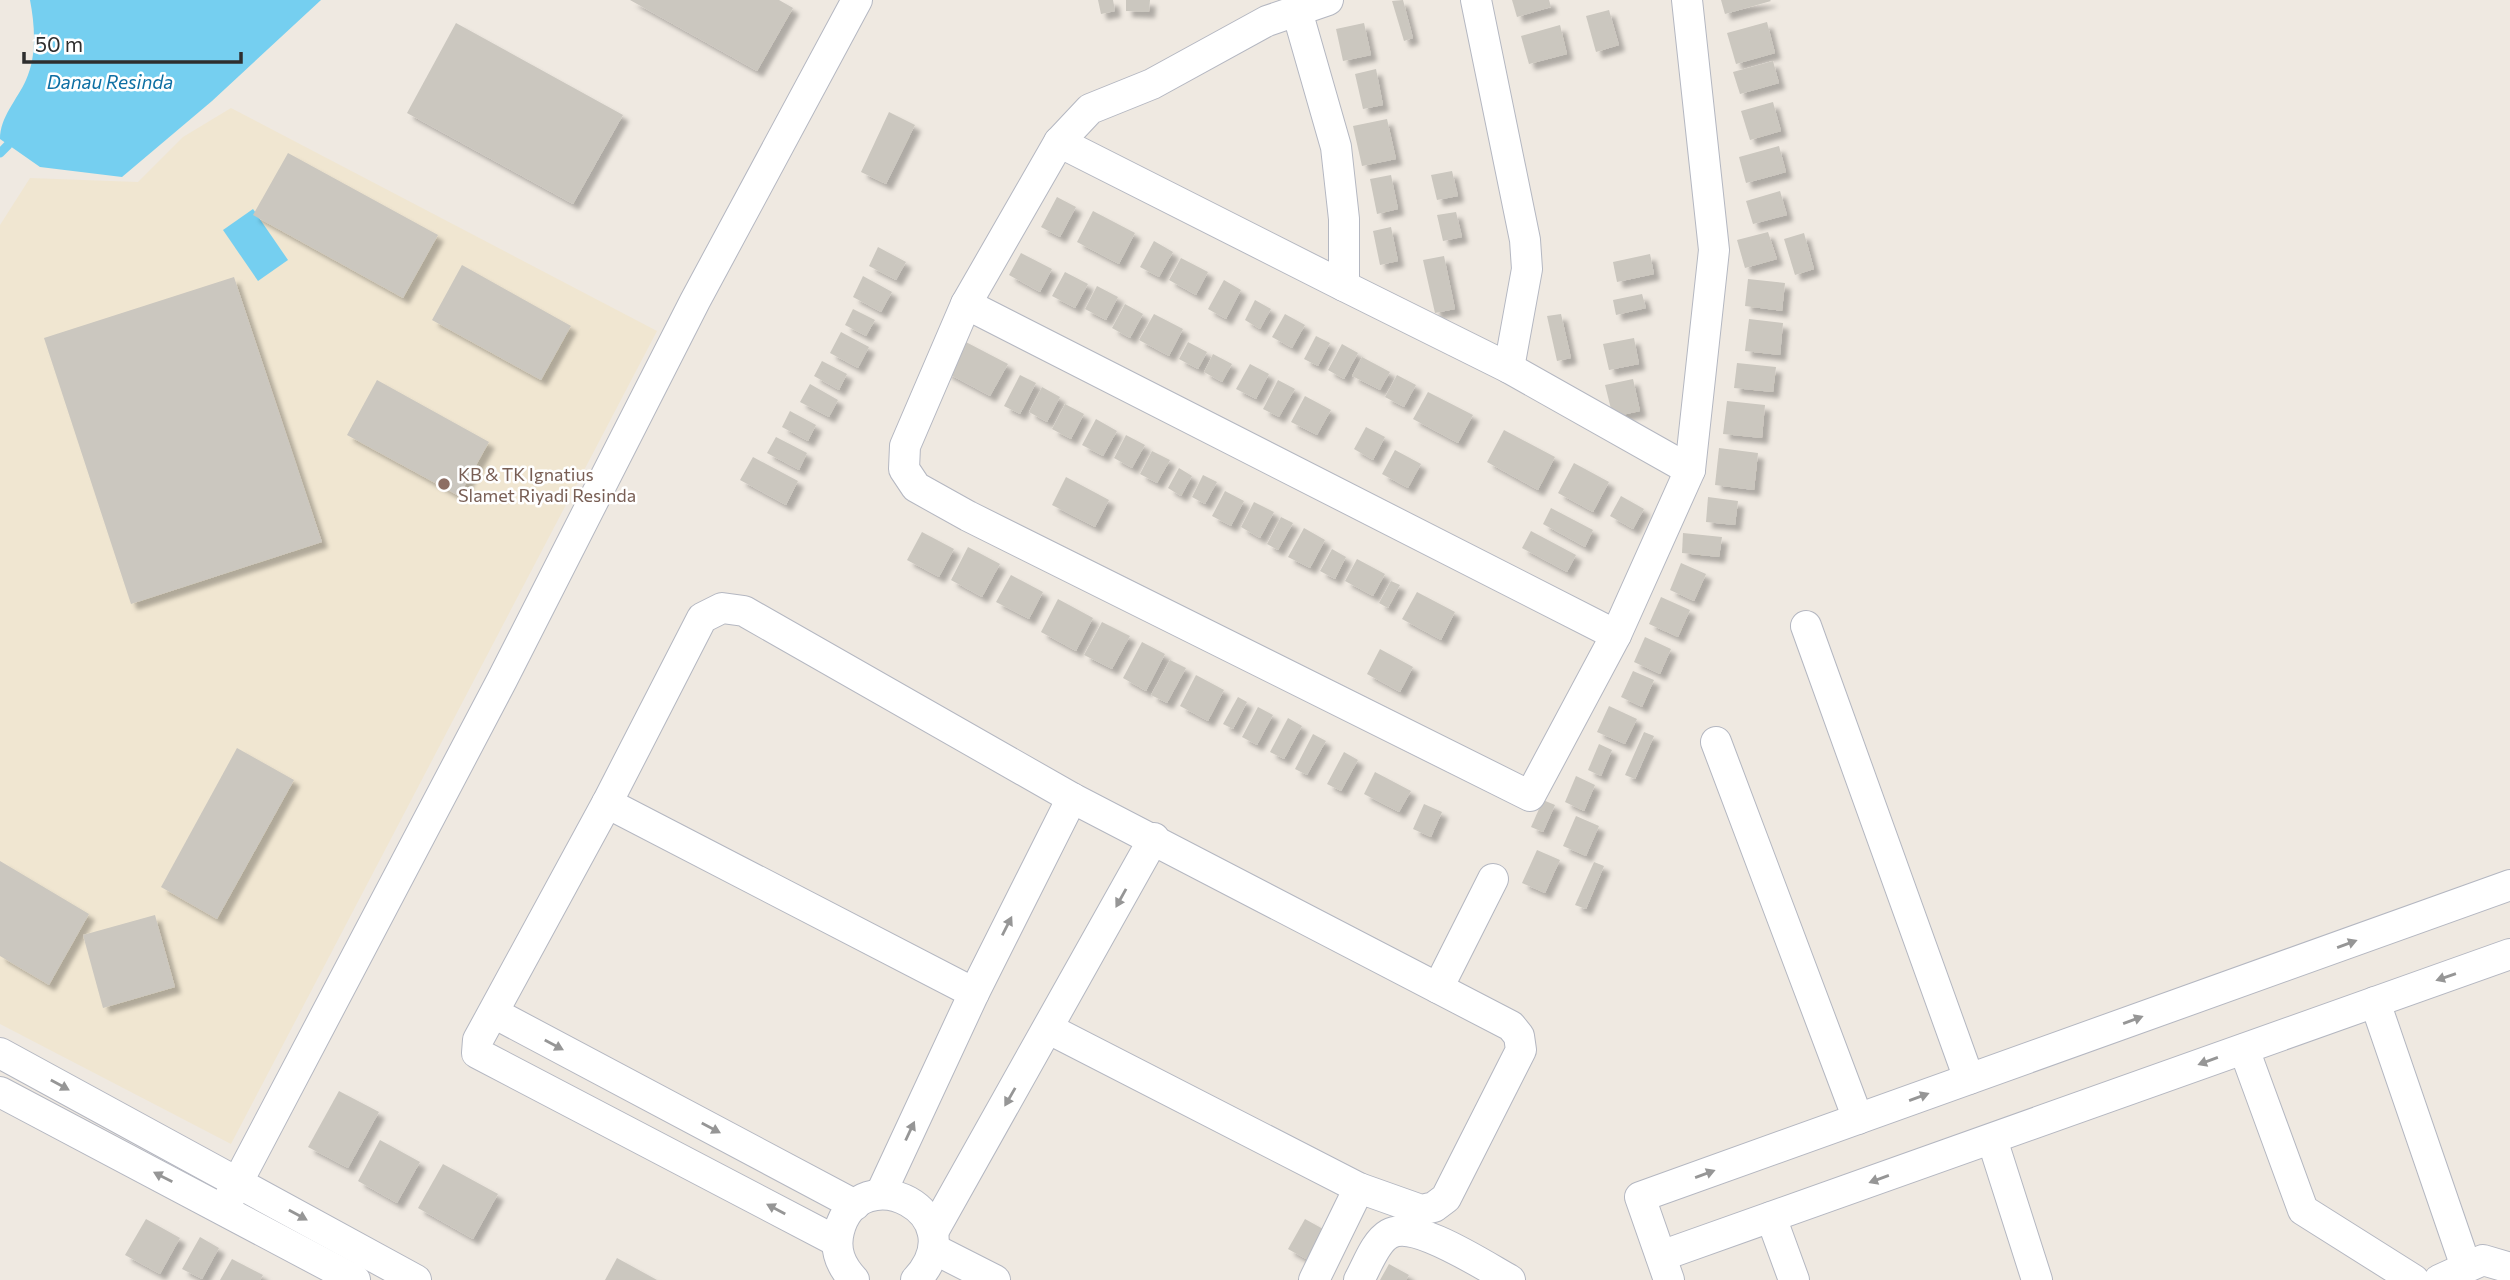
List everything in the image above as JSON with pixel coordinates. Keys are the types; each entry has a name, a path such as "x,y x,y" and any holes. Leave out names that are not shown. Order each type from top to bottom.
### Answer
{"street":[{"path":"231,1195 502,680 695,301 857,0"},
{"path":"1476,0 1525,240 1527,269 1509,368"},
{"path":"1344,286 1344,219 1314,4 1263,10 1152,84 1090,109 1059,142 966,304 905,446 904,469 916,487 968,516 1530,796 1616,635 1690,470 1714,250 1687,0"},
{"path":"1059,142 1509,368 1690,470"},
{"path":"966,304 1616,635"},
{"path":"836,1241 477,1053 478,1040 607,803 702,618 722,608 744,611 1072,798 1154,838 1511,1026 1519,1036 1521,1050 1446,1198 1434,1207 1421,1210 1359,1188 1049,1029"},
{"path":"1806,626 1969,1079"},
{"path":"1716,742 1858,1119"},
{"path":"847,1277 838,1256 836,1241 842,1221 868,1199 1072,798"},
{"path":"607,803 974,993"},
{"path":"916,1280 927,1268 933,1240 1154,838"},
{"path":"1438,988 1493,878"},
{"path":"2509,959 2375,1002 1771,1217 1665,1268 1640,1197 2510,885"},
{"path":"2375,1002 2466,1267"},
{"path":"494,1013 868,1199 901,1197 916,1205 926,1217 933,1240 995,1280"},
{"path":"2244,1049 2303,1210 2414,1280"},
{"path":"0,1052 231,1195 355,1280"},
{"path":"0,1092 416,1280"},
{"path":"1992,1139 2037,1280"},
{"path":"1314,1280 1359,1188"},
{"path":"1771,1217 1794,1280"},
{"path":"1359,1280 1379,1245 1389,1234 1402,1231 1420,1233 1510,1280"},
{"path":"2439,1280 2483,1260 2510,1268"}],"shaded area":[{"path":"231,108 657,331 231,1144 0,1024 0,225 30,178 138,182 183,137"}],"water":[{"name":"Danau Resinda","path":"30,0 321,0 212,101 122,177 40,167 0,139 3,123 30,71 34,30"},
{"path":"253,209 288,260 258,281 223,230"}],"building":[{"path":"630,0 779,0 793,8 757,71"},
{"path":"1098,0 1113,0 1115,11 1101,14"},
{"path":"1126,0 1150,0 1149,12 1126,11"},
{"path":"1403,0 1413,38 1404,41 1392,1"},
{"path":"1512,0 1549,0 1551,7 1517,17"},
{"path":"1721,0 1770,0 1771,1 1725,14"},
{"path":"1609,10 1619,45 1596,52 1586,16"},
{"path":"1767,22 1775,53 1736,64 1727,33"},
{"path":"456,23 623,115 573,204 407,113"},
{"path":"1364,23 1371,55 1343,61 1336,29"},
{"path":"1560,25 1567,54 1529,64 1521,36"},
{"path":"1773,61 1779,83 1740,94 1733,72"},
{"path":"1376,69 1383,105 1363,109 1355,74"},
{"path":"1773,102 1781,131 1750,140 1741,111"},
{"path":"889,112 915,125 886,184 861,172"},
{"path":"1387,119 1396,159 1362,166 1353,126"},
{"path":"1779,146 1786,172 1746,183 1739,157"},
{"path":"288,153 438,235 403,298 253,215"},
{"path":"1452,171 1458,196 1437,200 1431,175"},
{"path":"1391,175 1398,209 1377,214 1370,179"},
{"path":"1780,191 1787,215 1753,224 1746,201"},
{"path":"1057,197 1076,207 1060,237 1041,227"},
{"path":"1093,211 1135,233 1119,264 1077,242"},
{"path":"1456,212 1462,237 1443,241 1437,215"},
{"path":"1391,227 1398,261 1380,265 1373,231"},
{"path":"1768,232 1777,259 1745,268 1737,240"},
{"path":"1804,233 1814,269 1795,275 1784,239"},
{"path":"1154,241 1173,252 1159,277 1140,267"},
{"path":"878,247 906,262 896,280 869,266"},
{"path":"1021,253 1052,269 1040,292 1009,275"},
{"path":"1650,254 1654,274 1617,282 1613,262"},
{"path":"1444,256 1455,309 1435,313 1423,260"},
{"path":"1181,258 1208,272 1196,295 1169,280"},
{"path":"462,265 571,326 541,380 432,320"},
{"path":"1065,272 1088,284 1075,308 1052,296"},
{"path":"863,276 892,292 881,312 853,297"},
{"path":"234,277 322,542 131,604 44,338"},
{"path":"1748,279 1785,283 1782,311 1745,306"},
{"path":"1224,280 1241,290 1226,319 1208,309"},
{"path":"1097,286 1118,297 1106,320 1085,309"},
{"path":"1642,294 1646,308 1616,315 1613,300"},
{"path":"1255,300 1271,309 1260,329 1245,320"},
{"path":"1125,304 1143,314 1130,338 1112,328"},
{"path":"853,309 875,320 866,336 845,325"},
{"path":"1154,314 1183,329 1169,356 1139,340"},
{"path":"1285,314 1305,325 1292,348 1272,337"},
{"path":"1561,314 1571,358 1557,361 1547,316"},
{"path":"1749,319 1783,323 1780,355 1745,351"},
{"path":"841,332 869,347 858,368 830,353"},
{"path":"1316,336 1330,343 1318,366 1304,359"},
{"path":"1634,338 1639,364 1609,370 1603,344"},
{"path":"962,340 1008,364 990,396 945,372"},
{"path":"1188,342 1207,352 1198,369 1179,359"},
{"path":"1342,344 1358,353 1344,379 1328,370"},
{"path":"1213,354 1232,364 1222,382 1204,372"},
{"path":"1362,357 1390,372 1380,390 1352,376"},
{"path":"822,361 847,374 839,390 814,376"},
{"path":"1737,363 1776,367 1773,392 1734,388"},
{"path":"1250,364 1269,374 1256,399 1236,389"},
{"path":"1020,375 1036,383 1020,414 1004,406"},
{"path":"1397,375 1416,385 1404,407 1385,397"},
{"path":"1633,379 1640,411 1613,417 1605,385"},
{"path":"377,380 489,442 459,496 347,435"},
{"path":"1278,380 1295,389 1279,417 1263,409"},
{"path":"810,384 838,400 829,417 800,402"},
{"path":"1042,387 1060,397 1047,422 1029,412"},
{"path":"1428,392 1473,415 1458,443 1413,419"},
{"path":"1305,396 1331,410 1317,435 1291,422"},
{"path":"1727,401 1765,405 1762,438 1723,434"},
{"path":"1065,404 1084,414 1071,439 1052,429"},
{"path":"790,411 816,425 808,441 782,427"},
{"path":"1096,419 1117,431 1103,456 1082,445"},
{"path":"1366,427 1385,437 1373,460 1354,449"},
{"path":"1504,430 1555,457 1538,490 1487,462"},
{"path":"1126,435 1145,445 1132,468 1114,458"},
{"path":"776,437 807,453 799,470 767,453"},
{"path":"1719,448 1758,453 1754,490 1715,485"},
{"path":"1395,450 1421,464 1408,488 1382,474"},
{"path":"1152,451 1170,460 1157,483 1140,474"},
{"path":"753,457 798,481 786,505 740,480"},
{"path":"1574,463 1609,482 1593,512 1558,493"},
{"path":"1179,468 1192,476 1181,496 1168,488"},
{"path":"1203,475 1217,482 1205,504 1192,497"},
{"path":"1066,477 1109,500 1095,527 1052,505"},
{"path":"1225,491 1244,501 1231,526 1212,516"},
{"path":"1621,496 1644,509 1633,529 1610,516"},
{"path":"1708,497 1738,501 1735,525 1706,522"},
{"path":"1254,502 1274,512 1260,538 1241,527"},
{"path":"1551,508 1593,530 1585,547 1543,524"},
{"path":"1281,517 1293,523 1278,550 1267,544"},
{"path":"1304,528 1325,540 1310,568 1288,557"},
{"path":"1531,531 1576,555 1567,572 1522,548"},
{"path":"922,532 954,549 939,577 907,560"},
{"path":"1683,533 1722,537 1719,557 1682,553"},
{"path":"968,547 1000,564 982,597 951,580"},
{"path":"1332,549 1346,557 1335,579 1320,571"},
{"path":"1357,559 1385,574 1373,596 1345,581"},
{"path":"1681,563 1706,574 1694,601 1670,590"},
{"path":"1011,575 1043,592 1029,619 996,602"},
{"path":"1391,581 1400,585 1388,608 1379,603"},
{"path":"1417,592 1455,612 1441,640 1402,619"},
{"path":"1661,597 1690,610 1678,637 1649,624"},
{"path":"1058,599 1093,618 1076,651 1041,632"},
{"path":"1102,622 1130,636 1112,669 1084,655"},
{"path":"1645,637 1671,649 1660,674 1634,662"},
{"path":"1142,642 1165,654 1146,691 1123,678"},
{"path":"1380,649 1413,667 1400,692 1367,674"},
{"path":"1170,660 1186,668 1167,703 1151,695"},
{"path":"1633,671 1654,680 1642,707 1621,697"},
{"path":"1196,675 1224,690 1208,721 1180,706"},
{"path":"1238,697 1247,702 1233,729 1223,724"},
{"path":"1609,706 1637,719 1625,744 1597,732"},
{"path":"1258,707 1273,715 1257,745 1242,737"},
{"path":"1288,718 1302,726 1284,759 1270,752"},
{"path":"1644,732 1654,736 1635,779 1625,775"},
{"path":"1313,734 1326,741 1307,775 1295,769"},
{"path":"1599,744 1612,750 1601,776 1588,770"},
{"path":"237,748 294,780 217,919 161,887"},
{"path":"1344,752 1358,760 1341,791 1327,784"},
{"path":"1375,772 1411,791 1399,812 1364,794"},
{"path":"1576,776 1595,785 1584,811 1565,802"},
{"path":"1543,800 1555,805 1543,832 1531,827"},
{"path":"1424,804 1442,812 1431,837 1413,829"},
{"path":"1576,816 1599,826 1586,856 1563,846"},
{"path":"1537,850 1560,860 1545,893 1522,883"},
{"path":"0,861 89,914 49,985 0,956"},
{"path":"1594,862 1604,866 1586,909 1575,905"},
{"path":"155,915 175,987 103,1008 83,935"},
{"path":"339,1091 379,1112 348,1168 308,1147"},
{"path":"380,1140 420,1162 397,1203 358,1181"},
{"path":"443,1164 498,1194 473,1239 418,1208"},
{"path":"146,1219 180,1238 160,1274 125,1255"},
{"path":"1305,1219 1332,1234 1315,1264 1288,1249"},
{"path":"200,1237 219,1248 202,1279 182,1269"},
{"path":"617,1258 657,1280 605,1280"},
{"path":"232,1259 263,1275 260,1280 220,1280"},
{"path":"1389,1264 1409,1275 1406,1280 1380,1280"}],"waterway":[{"path":"0,153 8,145"}],"place":[{"name":"KB & TK Ignatius Slamet Riyadi Resinda","path":"444,484"}]}
